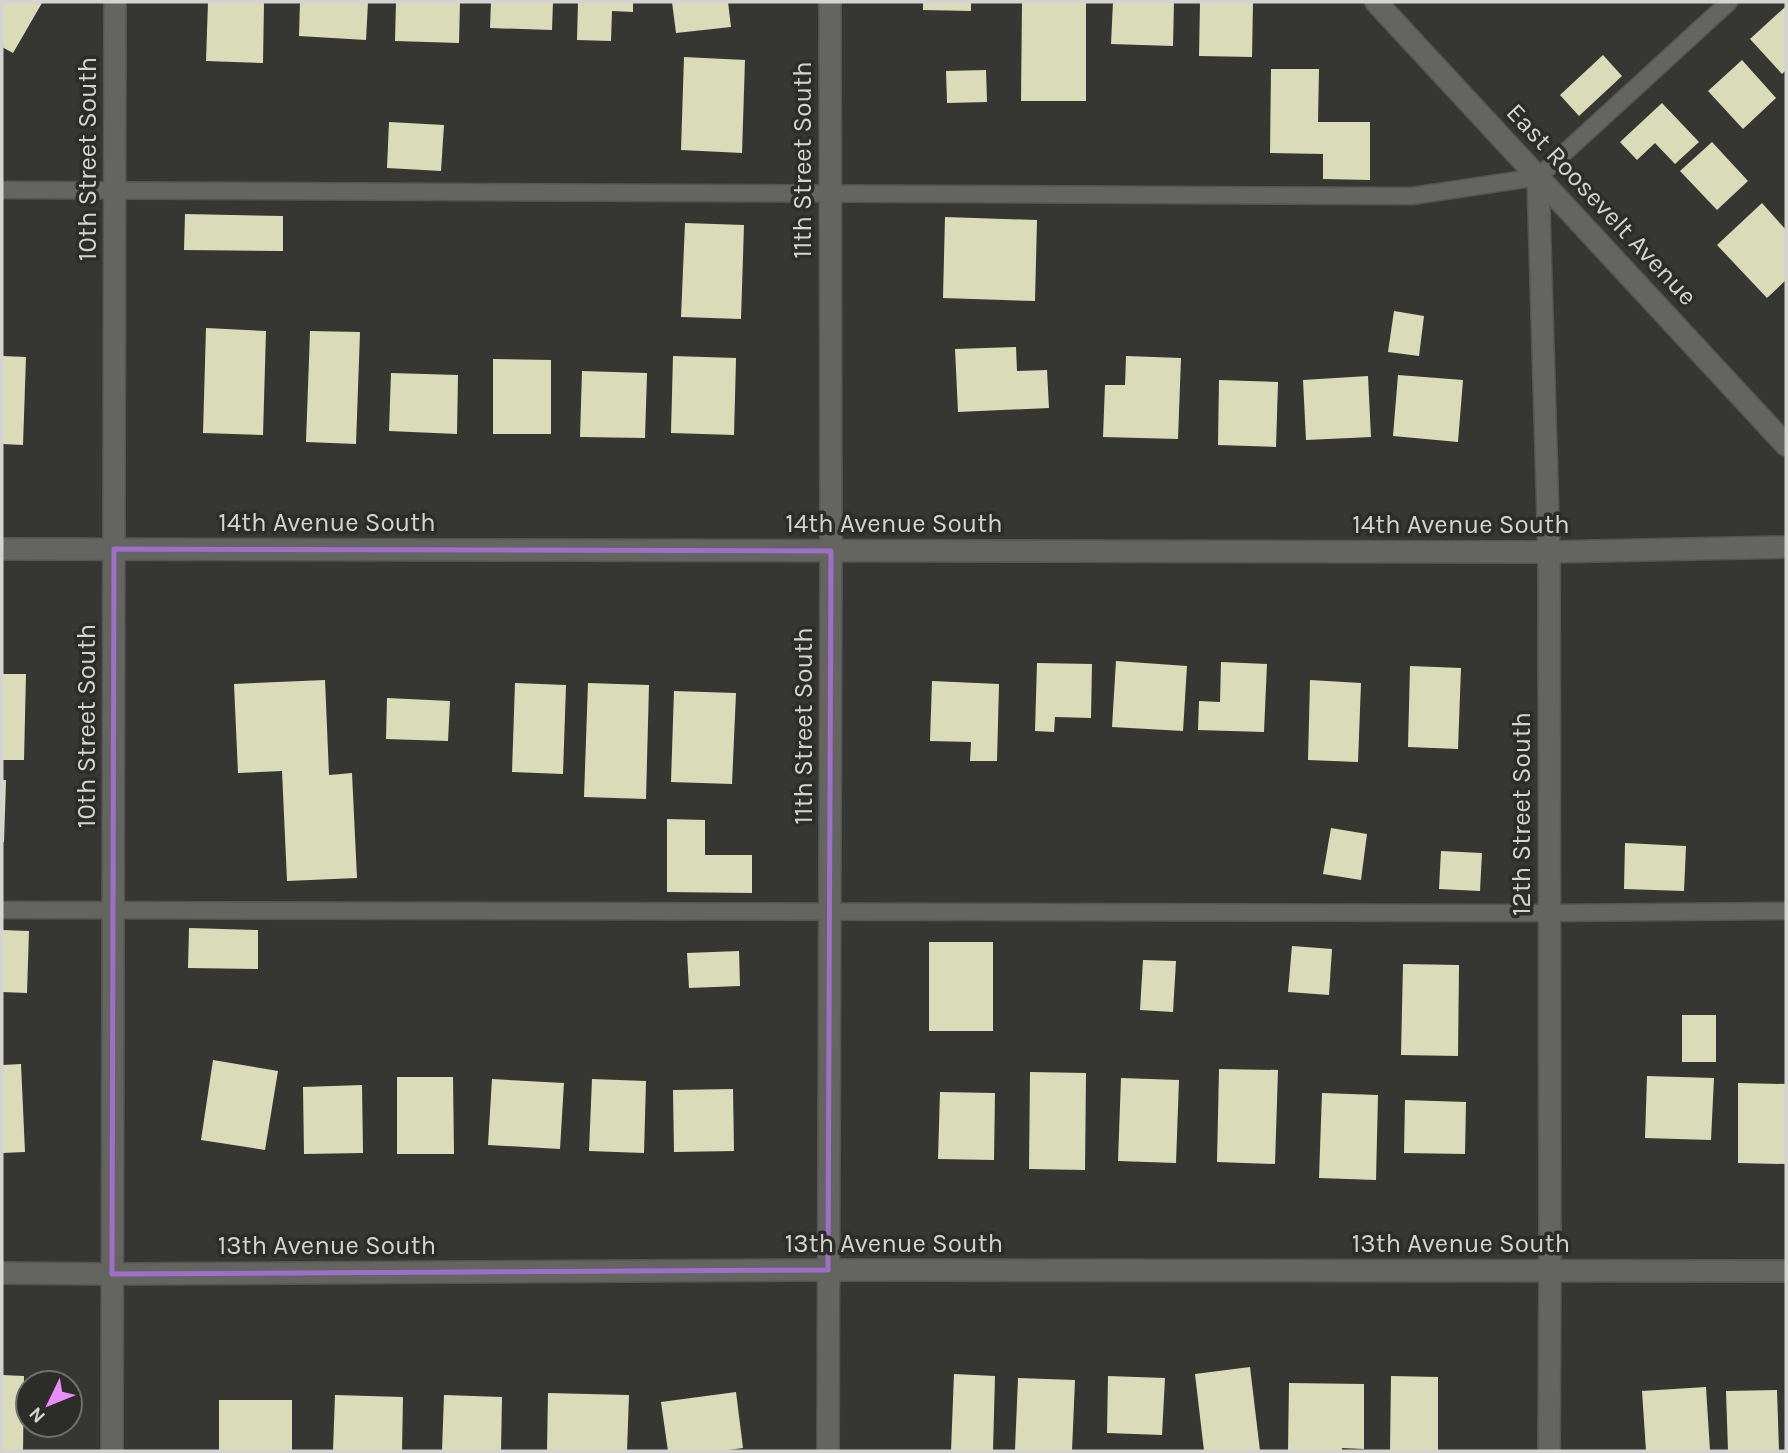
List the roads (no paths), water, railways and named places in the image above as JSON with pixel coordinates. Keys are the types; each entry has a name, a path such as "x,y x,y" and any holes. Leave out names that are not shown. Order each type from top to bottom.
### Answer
{"street":[{"name":"10th Street South","path":"112,1451 115,2"},
{"name":"11th Street South","path":"828,1451 830,2"},
{"name":"East Roosevelt Avenue","path":"1376,2 1786,444"},
{"name":"12th Street South","path":"1538,177 1549,552 1549,1451"},
{"name":"14th Avenue South","path":"2,549 1549,552 1786,547"},
{"name":"13th Avenue South","path":"2,1273 1786,1271"}],"lane":[{"path":"2,190 1412,196 1538,177 1729,2"},
{"path":"2,910 1549,913 1786,911"}]}
